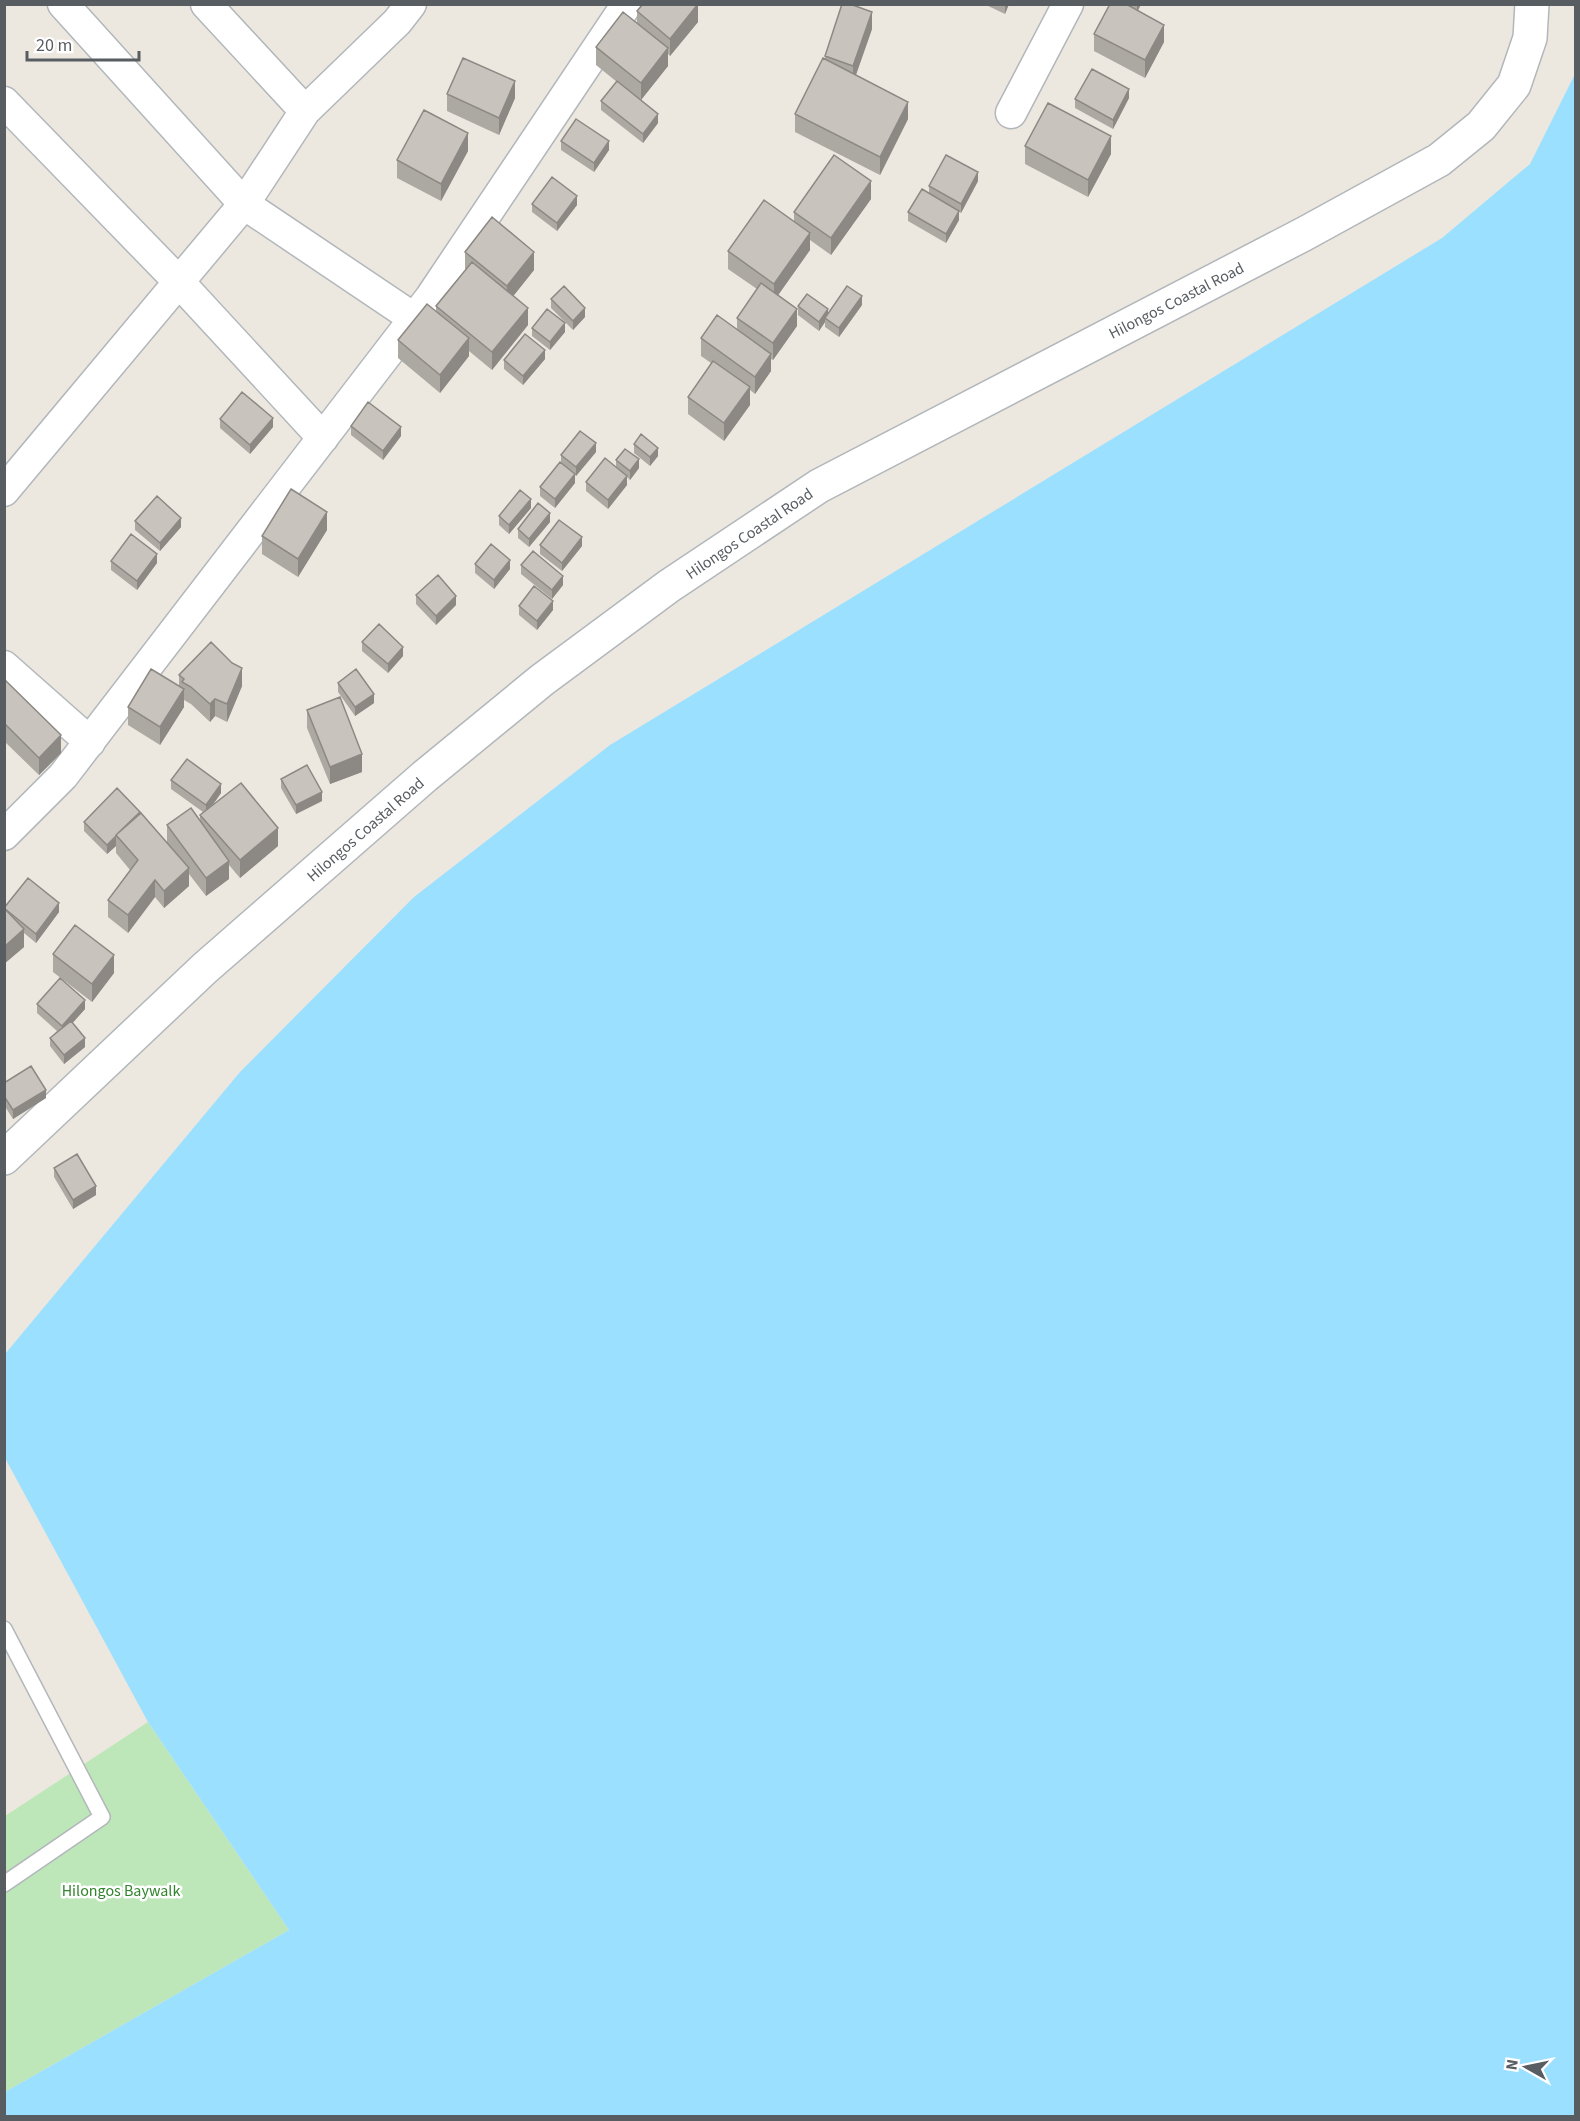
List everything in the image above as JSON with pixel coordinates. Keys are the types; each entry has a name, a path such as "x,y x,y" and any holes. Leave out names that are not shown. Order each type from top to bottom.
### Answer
{"street":[{"path":"63,4 244,204 415,319"},
{"path":"206,4 305,111"},
{"path":"4,835 63,777 415,319 627,4"},
{"path":"1011,113 1068,4"},
{"name":"Hilongos Coastal Road","path":"4,1158 206,968 425,776 542,680 669,586 819,486 1304,234 1439,160 1481,126 1514,85 1530,38 1532,4"},
{"path":"4,491 244,204 305,111 396,10"},
{"path":"4,102 178,281 323,438"},
{"path":"4,666 90,742"}],"lane":[{"path":"4,1629 102,1817 4,1884"}],"green space":[{"name":"Hilongos Baywalk","path":"148,1722 289,1930 5,2092 5,1816"}],"water":[{"path":"1575,74 1575,2116 5,2116 5,2092 289,1930 148,1722 5,1458 5,1354 240,1072 414,897 610,745 1442,238 1530,164"}],"building":[{"path":"643,4 698,4 670,39 637,11"},
{"path":"842,4 850,4 872,12 853,66 825,56"},
{"path":"1110,4 1126,4 1164,25 1145,60 1094,34"},
{"path":"623,12 668,48 641,83 596,47"},
{"path":"463,58 515,81 499,118 447,94"},
{"path":"823,58 908,102 880,157 795,114"},
{"path":"1092,69 1129,89 1113,120 1075,99"},
{"path":"617,81 658,114 643,134 601,101"},
{"path":"1048,103 1111,136 1088,180 1025,146"},
{"path":"424,110 468,133 441,184 397,160"},
{"path":"576,119 609,141 594,163 561,141"},
{"path":"834,155 871,181 831,238 794,212"},
{"path":"946,155 978,172 961,204 929,186"},
{"path":"552,177 577,196 557,223 532,204"},
{"path":"922,189 959,211 946,234 908,212"},
{"path":"764,200 810,233 774,284 728,251"},
{"path":"492,217 534,252 507,286 465,252"},
{"path":"472,262 528,308 492,352 436,306"},
{"path":"761,283 797,309 773,343 737,318"},
{"path":"564,286 585,308 573,321 551,299"},
{"path":"847,286 862,296 839,328 825,318"},
{"path":"807,294 828,309 819,322 798,306"},
{"path":"427,304 469,338 440,375 398,340"},
{"path":"547,309 565,323 550,342 532,328"},
{"path":"717,315 771,354 755,377 701,338"},
{"path":"525,334 545,350 523,376 504,360"},
{"path":"713,361 750,387 724,423 688,397"},
{"path":"242,392 273,418 250,445 220,419"},
{"path":"368,402 401,427 383,451 351,426"},
{"path":"580,431 596,443 576,467 561,455"},
{"path":"641,434 658,448 650,457 634,444"},
{"path":"625,449 639,459 630,471 616,460"},
{"path":"605,458 627,476 608,500 586,482"},
{"path":"560,462 575,474 555,499 540,487"},
{"path":"291,489 327,512 298,559 262,536"},
{"path":"520,490 531,499 509,525 499,516"},
{"path":"157,496 181,518 160,543 135,521"},
{"path":"538,503 550,513 529,539 518,529"},
{"path":"559,520 582,537 562,563 540,545"},
{"path":"131,534 157,554 137,581 111,561"},
{"path":"491,544 510,560 494,580 475,564"},
{"path":"533,551 563,576 552,590 521,565"},
{"path":"438,575 456,596 436,616 416,595"},
{"path":"534,586 553,601 537,621 519,606"},
{"path":"379,624 403,647 388,664 362,642"},
{"path":"211,642 232,663 242,668 227,704 215,699 210,704 182,682 184,679 179,675"},
{"path":"151,669 184,689 160,727 128,707"},
{"path":"356,669 374,694 355,707 338,683"},
{"path":"4,679 61,735 39,758 4,723"},
{"path":"340,697 362,754 330,767 307,710"},
{"path":"187,759 221,784 206,805 171,780"},
{"path":"307,765 322,792 296,805 281,779"},
{"path":"241,783 278,828 240,860 200,815"},
{"path":"117,788 140,812 107,845 84,822"},
{"path":"191,808 229,861 206,878 167,825"},
{"path":"141,813 189,868 164,891 155,880 128,915 108,900 138,860 116,835"},
{"path":"28,878 59,903 36,934 4,908"},
{"path":"4,908 24,929 4,947"},
{"path":"75,925 114,955 92,984 53,954"},
{"path":"60,978 85,1000 62,1026 37,1004"},
{"path":"71,1021 85,1038 64,1055 50,1038"},
{"path":"31,1066 46,1090 13,1110 4,1096 4,1083"},
{"path":"77,1154 96,1186 73,1200 54,1168"}]}
